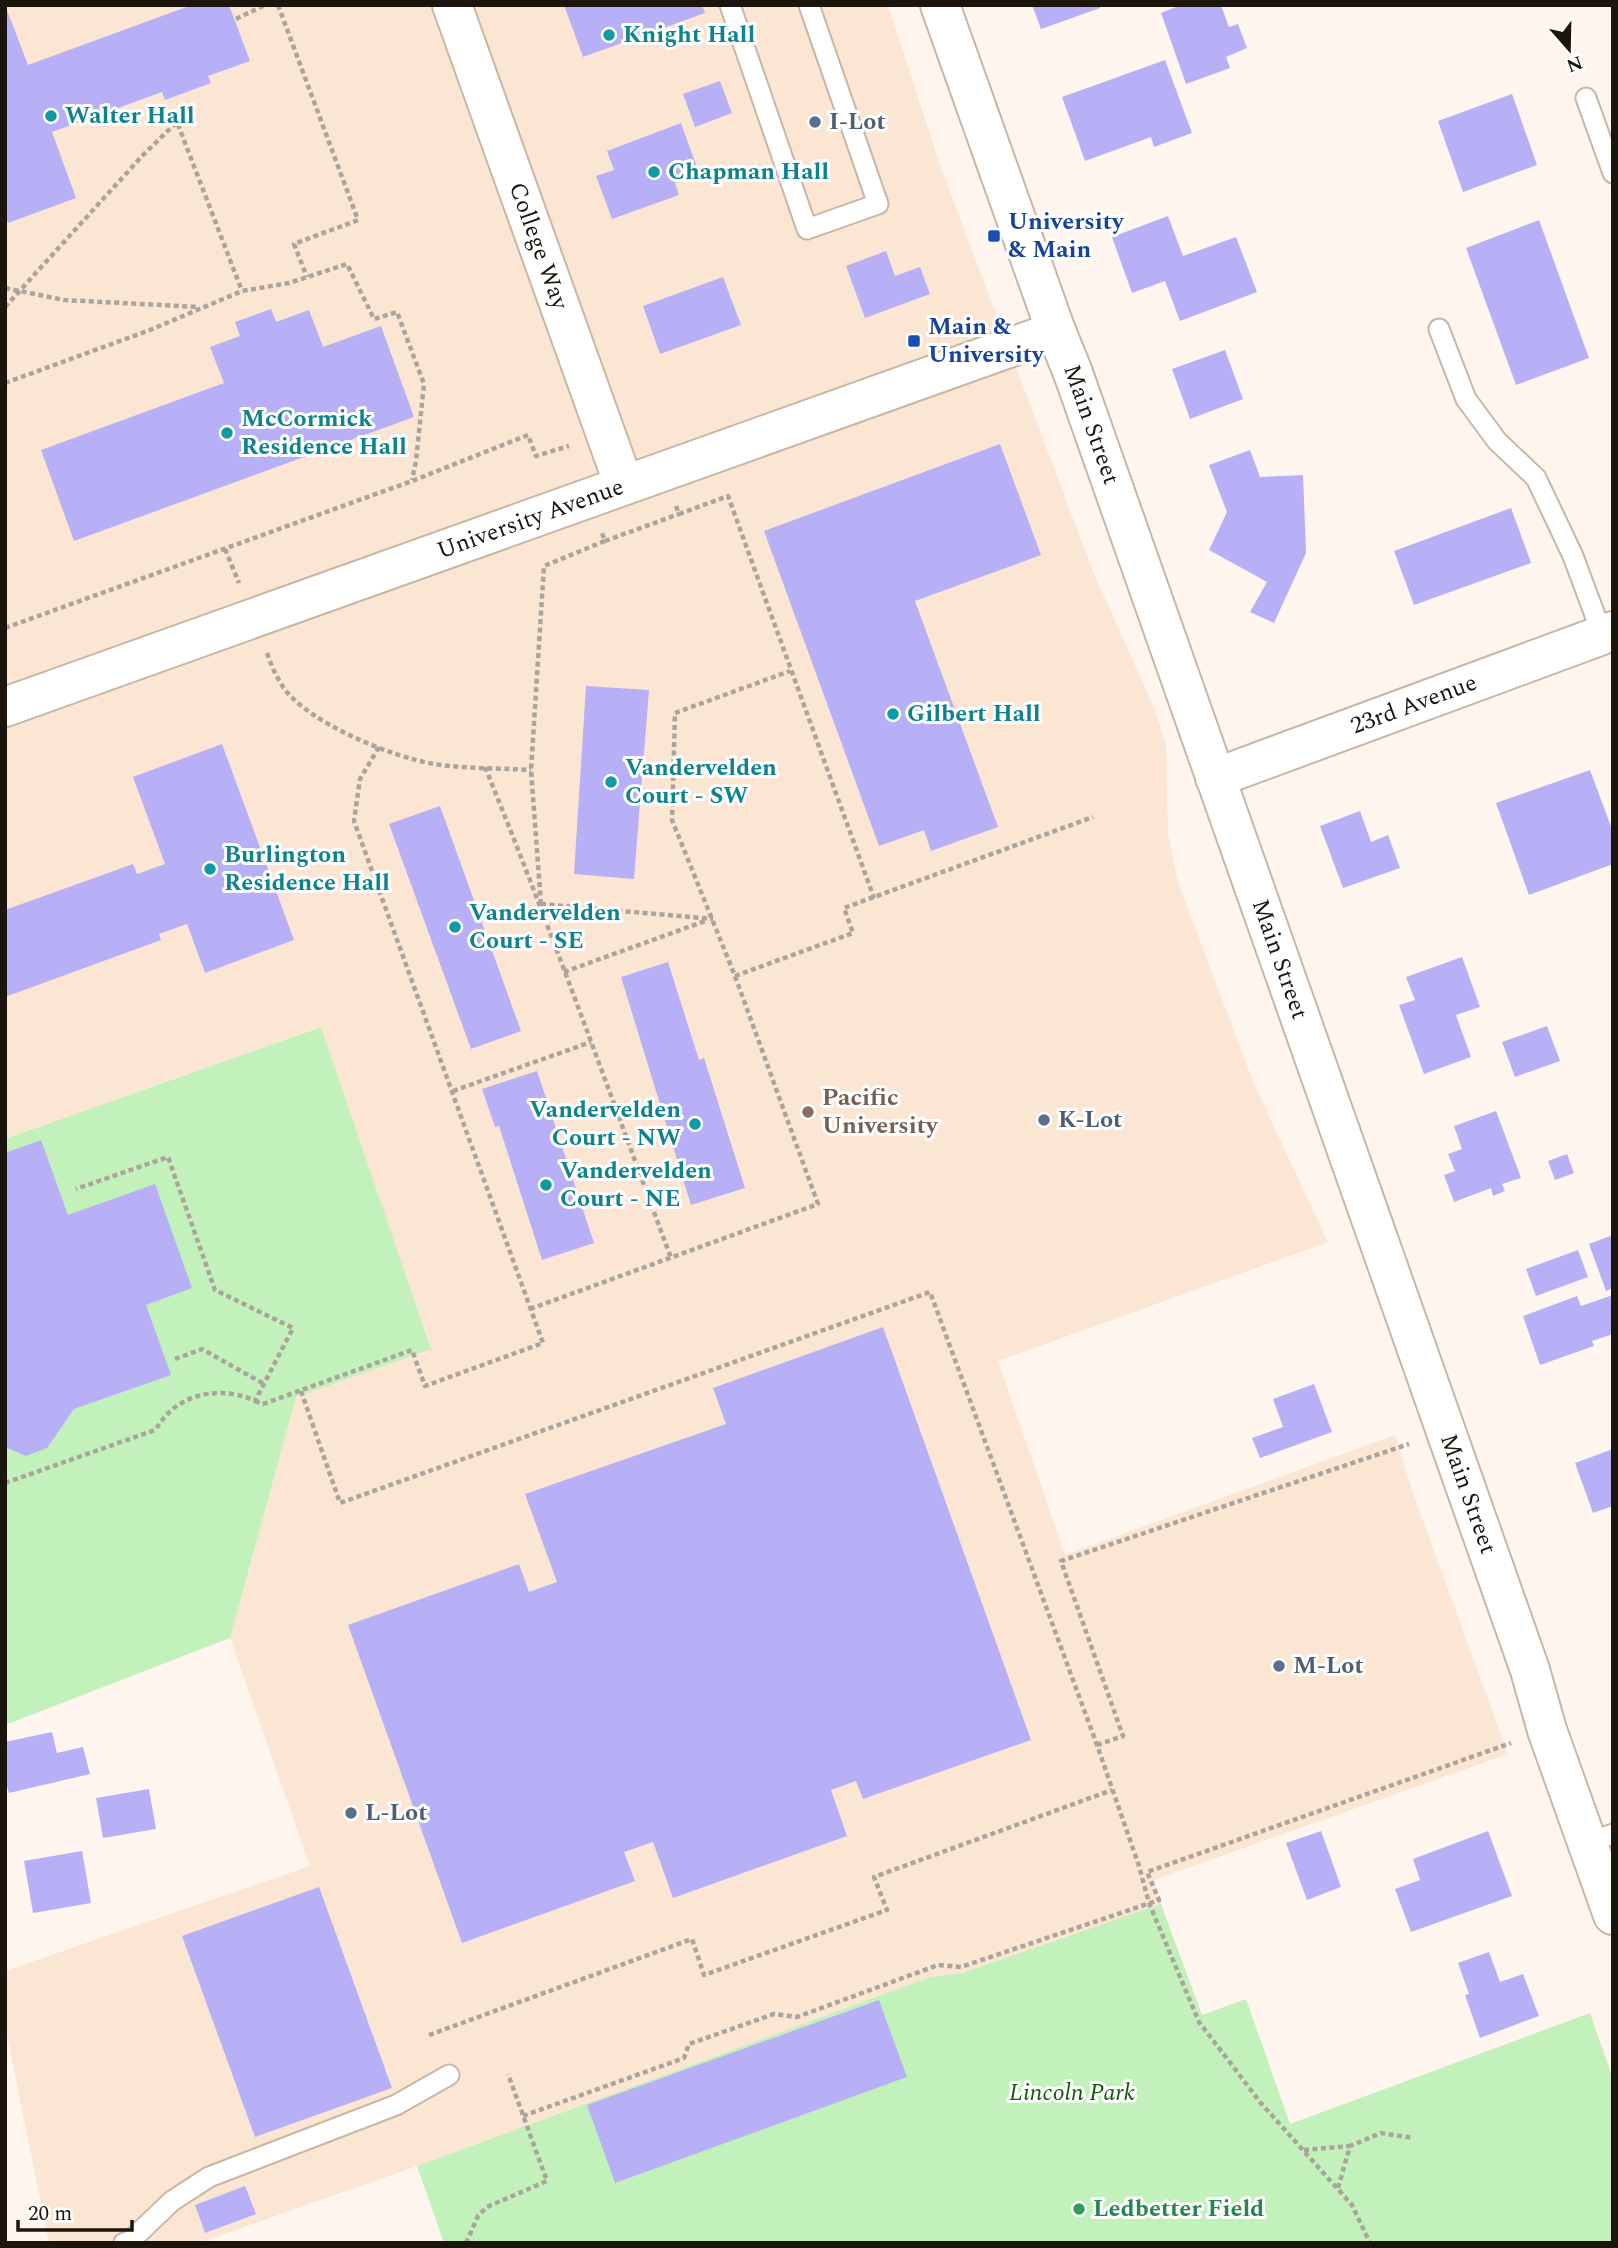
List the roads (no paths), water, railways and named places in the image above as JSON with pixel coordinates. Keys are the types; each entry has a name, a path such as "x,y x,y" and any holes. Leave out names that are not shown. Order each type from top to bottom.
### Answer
{"street":[{"name":"College Way","path":"452,5 607,491"},
{"name":"Main Street","path":"940,5 1073,373 1530,1670 1547,1730 1600,1838 1613,1915"},
{"name":"University Avenue","path":"5,707 1056,331"},
{"name":"23rd Avenue","path":"1215,778 1607,633"}],"lane":[{"path":"730,5 807,229 878,204 809,5"},
{"path":"1586,99 1613,173"},
{"path":"1439,329 1466,399 1497,441 1536,478 1607,633"},
{"path":"124,2243 130,2241 172,2201 209,2177 396,2105 449,2075"}],"place":[{"name":"Knight Hall","path":"609,35"},
{"name":"Walter Hall","path":"51,116"},
{"name":"I-Lot","path":"815,122"},
{"name":"Chapman Hall","path":"654,172"},
{"name":"University & Main","path":"994,236"},
{"name":"Main & University","path":"914,341"},
{"name":"McCormick Residence Hall","path":"227,433"},
{"name":"Gilbert Hall","path":"893,714"},
{"name":"Vandervelden Court - SW","path":"611,782"},
{"name":"Burlington Residence Hall","path":"210,869"},
{"name":"Vandervelden Court - SE","path":"455,927"},
{"name":"Pacific University","path":"808,1112"},
{"name":"K-Lot","path":"1044,1120"},
{"name":"Vandervelden Court - NW","path":"695,1124"},
{"name":"Vandervelden Court - NE","path":"546,1185"},
{"name":"M-Lot","path":"1279,1666"},
{"name":"L-Lot","path":"351,1813"},
{"name":"Ledbetter Field","path":"1079,2209"}],"park label":[{"name":"Lincoln Park","path":"1072,2093"}]}
